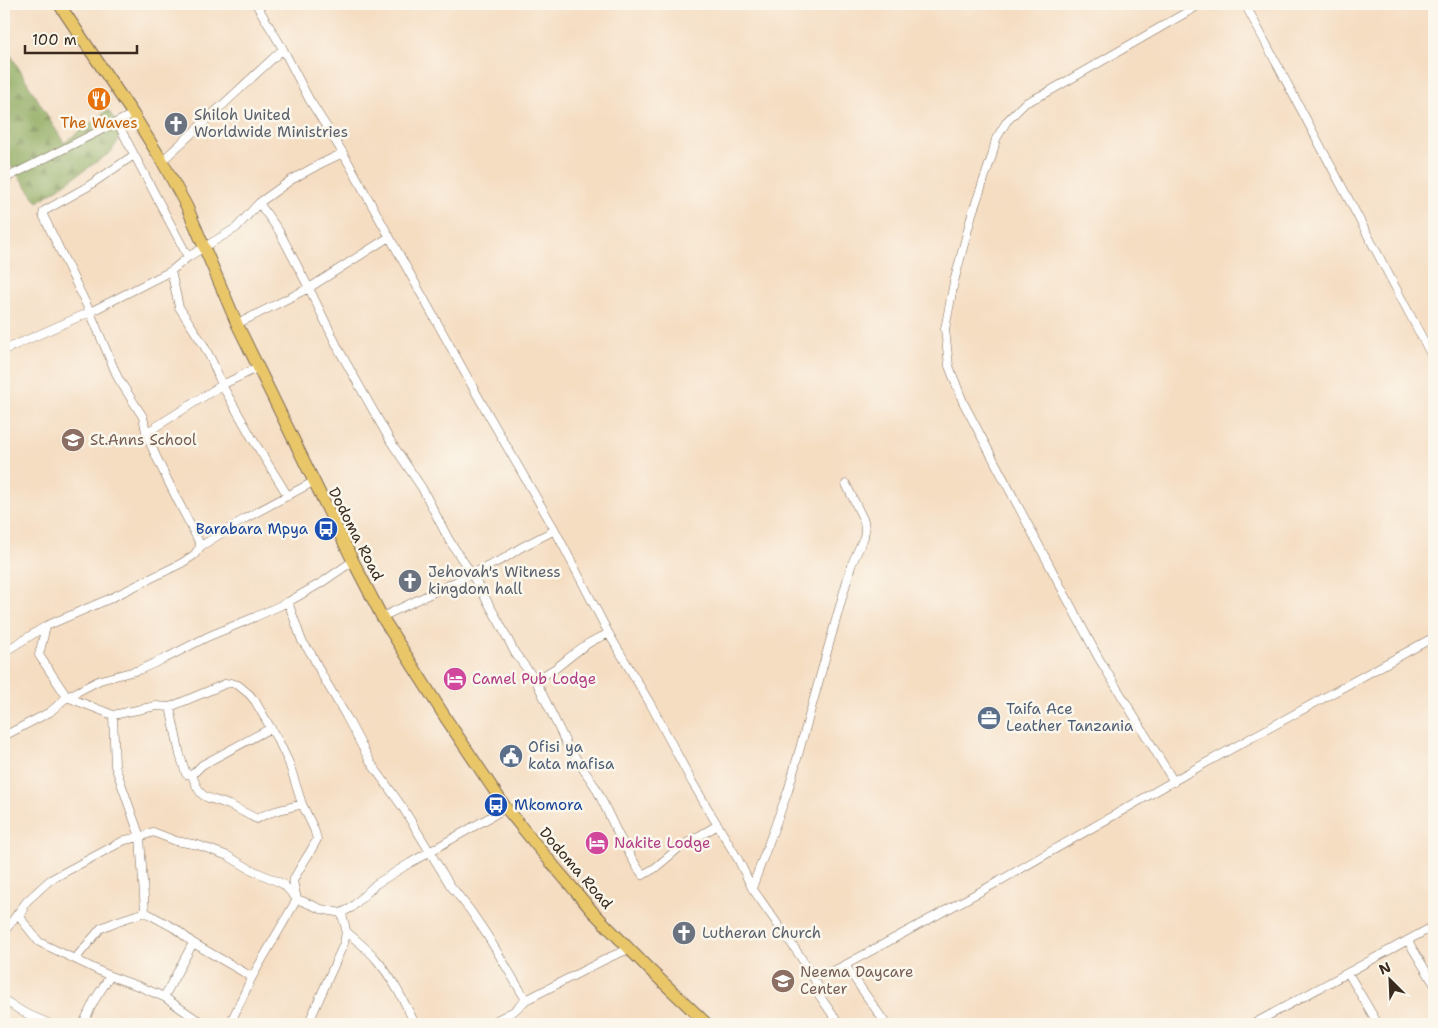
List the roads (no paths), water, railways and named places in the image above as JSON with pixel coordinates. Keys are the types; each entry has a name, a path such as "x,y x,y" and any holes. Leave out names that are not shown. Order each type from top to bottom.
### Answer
{"highway":[{"name":"Dodoma Road","path":"59,4 133,114 162,161 187,208 237,324 313,482 382,617 506,808 593,912 693,1013 707,1024"}],"street":[{"path":"256,4 283,49 309,99 343,153 475,391 555,530 609,634 651,705 752,888 800,956 818,986 819,995 840,1024"},
{"path":"1174,782 1098,657 963,402 948,366 945,329 954,282 972,214 996,139 1007,121 1025,103 1048,92 1201,4"},
{"path":"1245,4 1434,360"},
{"path":"162,161 283,49"},
{"path":"4,179 133,114"},
{"path":"117,122 188,257"},
{"path":"4,350 90,312 171,271 188,257 236,228 259,203 291,180 343,153"},
{"path":"134,155 87,187 44,212 43,215 90,312 118,378 143,417 146,433 201,546"},
{"path":"259,203 279,231 339,350 391,442 422,488 450,540 499,622 515,654 536,680 567,745 596,788 619,836 637,867 643,875 655,868 680,847 718,825"},
{"path":"237,324 309,288 390,236"},
{"path":"171,271 179,306 203,344 222,385 252,438 288,496"},
{"path":"146,433 222,385 259,367"},
{"path":"4,652 46,626 109,599 182,563 194,555 201,546 246,518 313,482"},
{"path":"752,888 788,791 823,671 848,575 864,537 864,521 846,484"},
{"path":"382,617 505,558 555,530"},
{"path":"4,736 50,712 66,698 100,680 139,670 207,637 288,602 353,561"},
{"path":"288,602 302,640 371,763 403,808 450,885 488,935 526,1000"},
{"path":"46,626 39,655 66,698 112,715 156,706 170,707 218,686 230,683 238,686 255,701 289,763 302,804 317,839 292,881 297,899 252,977 230,1024"},
{"path":"536,680 586,644 598,637 609,634"},
{"path":"813,977 845,965 996,883 1434,637"},
{"path":"170,707 180,756 186,774 192,775"},
{"path":"112,715 115,766 140,837 145,912"},
{"path":"192,775 202,765 271,728"},
{"path":"192,775 198,791 209,799 229,805 257,819 266,813 286,810 302,804"},
{"path":"4,932 27,901 50,880 124,840 153,832 176,841 198,845 228,856 250,869 283,884 297,899 321,909 341,913 350,908 376,884 506,808"},
{"path":"27,901 27,907 19,914 39,942 110,976 141,987 164,998 195,1021 208,1024"},
{"path":"75,959 101,928 132,915 145,912 176,929 193,943 252,977"},
{"path":"308,1023 338,959 347,932 341,913"},
{"path":"1253,1024 1434,926"},
{"path":"347,932 372,954 386,972 398,989 415,1024"},
{"path":"1408,941 1434,984"},
{"path":"164,998 193,943"},
{"path":"490,1024 514,1012 526,1000 629,949"},
{"path":"845,965 886,1024"},
{"path":"1348,973 1378,1024"},
{"path":"83,1024 94,1001 110,976"},
{"path":"4,1000 23,1012 50,1024"}],"place":[{"name":"The Waves","path":"99,99"},
{"name":"Shiloh United Worldwide Ministries","path":"176,124"},
{"name":"St.Anns School","path":"73,440"},
{"name":"Barabara Mpya","path":"326,529"},
{"name":"Jehovah's Witness kingdom hall","path":"410,581"},
{"name":"Camel Pub Lodge","path":"455,679"},
{"name":"Taifa Ace Leather Tanzania","path":"989,718"},
{"name":"Ofisi ya kata mafisa","path":"511,756"},
{"name":"Mkomora","path":"496,805"},
{"name":"Nakite Lodge","path":"597,843"},
{"name":"Lutheran Church","path":"684,933"},
{"name":"Neema Daycare Center","path":"783,981"}]}
